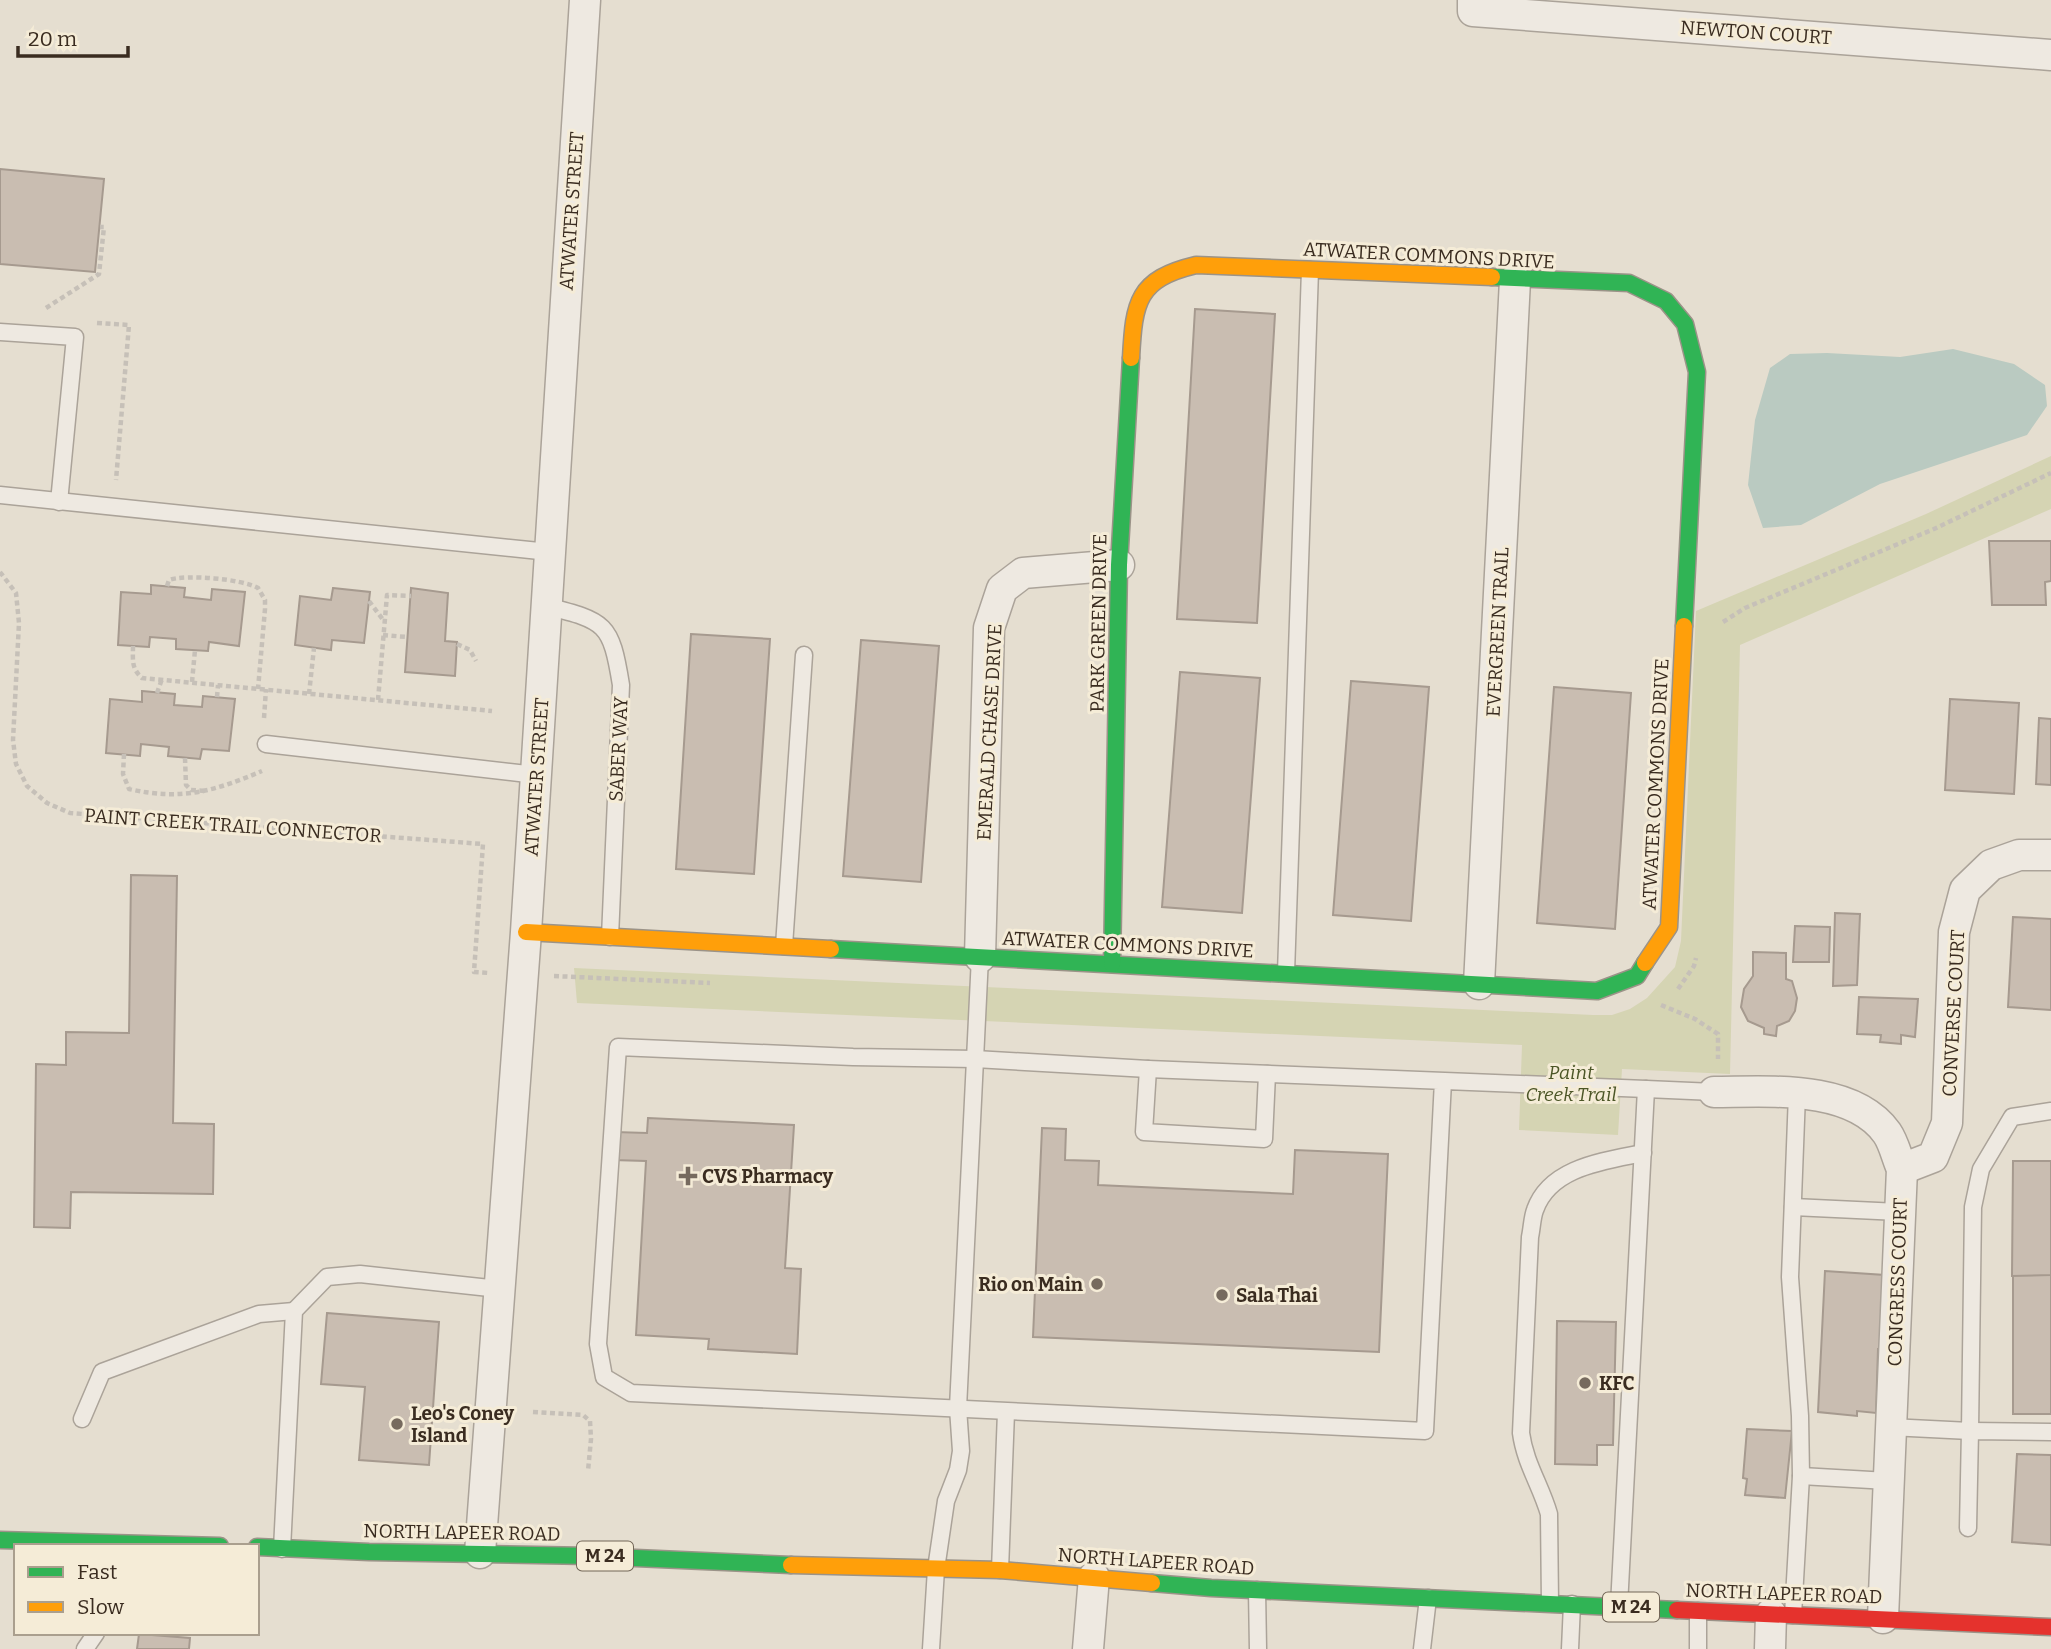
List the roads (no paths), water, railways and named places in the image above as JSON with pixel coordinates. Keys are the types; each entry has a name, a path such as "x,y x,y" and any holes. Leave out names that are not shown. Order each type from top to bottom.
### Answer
{"street":[{"name":"ATWATER STREET","path":"480,1553 526,932 585,0"},
{"name":"NEWTON COURT","path":"1473,0 1472,11 2051,55"},
{"name":"ATWATER COMMONS DRIVE","path":"526,932 1597,991 1637,976 1669,927 1697,372 1685,324 1666,301 1629,284 1196,265 1170,271 1147,286"},
{"name":"EVERGREEN TRAIL","path":"1479,984 1515,280"},
{"name":"PARK GREEN DRIVE","path":"1112,964 1119,565 1133,322 1147,286"},
{"name":"EMERALD CHASE DRIVE","path":"980,957 989,628 1002,589 1023,573 1119,565"},
{"name":"CONVERSE COURT","path":"1902,1168 1933,1157 1947,1123 1954,932 1965,890 1991,865 2018,855 2051,855"},
{"name":"CONGRESS COURT","path":"1716,1092 1822,1096 1862,1111 1887,1134 1902,1168 1882,1618"},
{"path":"0,1540 111,1544"},
{"name":"NORTH LAPEER ROAD","path":"259,1548 1000,1570 1257,1590 1882,1618 2025,1631 2051,1627"},
{"path":"1088,1649 1094,1577"},
{"path":"1770,1649 1782,1614"}],"lane":[{"path":"1286,973 1310,270"},
{"path":"0,332 75,337 59,502"},
{"path":"0,495 549,552"},
{"name":"SABER WAY","path":"546,606 586,616 606,629 616,654 621,685 610,937"},
{"path":"784,946 804,655"},
{"path":"266,744 536,775"},
{"path":"931,1649 936,1569 946,1501 958,1470 961,1451 958,1408 980,957"},
{"path":"1443,1081 1424,1431 631,1393 604,1377 598,1344 618,1047 975,1059 1148,1069 1716,1092"},
{"path":"1148,1069 1144,1132 1264,1139 1267,1074"},
{"path":"1619,1606 1646,1089"},
{"path":"1782,1614 1801,1476 1790,1277 1797,1094"},
{"path":"1968,1528 1973,1207 1981,1169 2012,1116 2051,1111"},
{"path":"1550,1603 1549,1514 1527,1463 1521,1433 1530,1237 1535,1212 1546,1192 1565,1175 1599,1163 1643,1153"},
{"path":"1793,1207 1899,1212"},
{"path":"82,1419 102,1373 259,1314 294,1311 327,1277 360,1274 499,1290"},
{"path":"282,1549 294,1311"},
{"path":"1000,1570 1006,1412"},
{"path":"1890,1427 1970,1432 2051,1432"},
{"path":"1801,1476 1888,1481"},
{"path":"1257,1590 1258,1649"},
{"path":"1422,1649 1428,1598"},
{"path":"1570,1649 1572,1604"},
{"path":"1698,1611 1698,1649"}],"place":[{"name":"CVS Pharmacy","path":"688,1176"},
{"name":"Rio on Main","path":"1097,1284"},
{"name":"Sala Thai","path":"1222,1295"},
{"name":"KFC","path":"1585,1383"},
{"name":"Leo's Coney Island","path":"397,1424"}],"park label":[{"name":"Paint Creek Trail","path":"1571,1083"}]}
